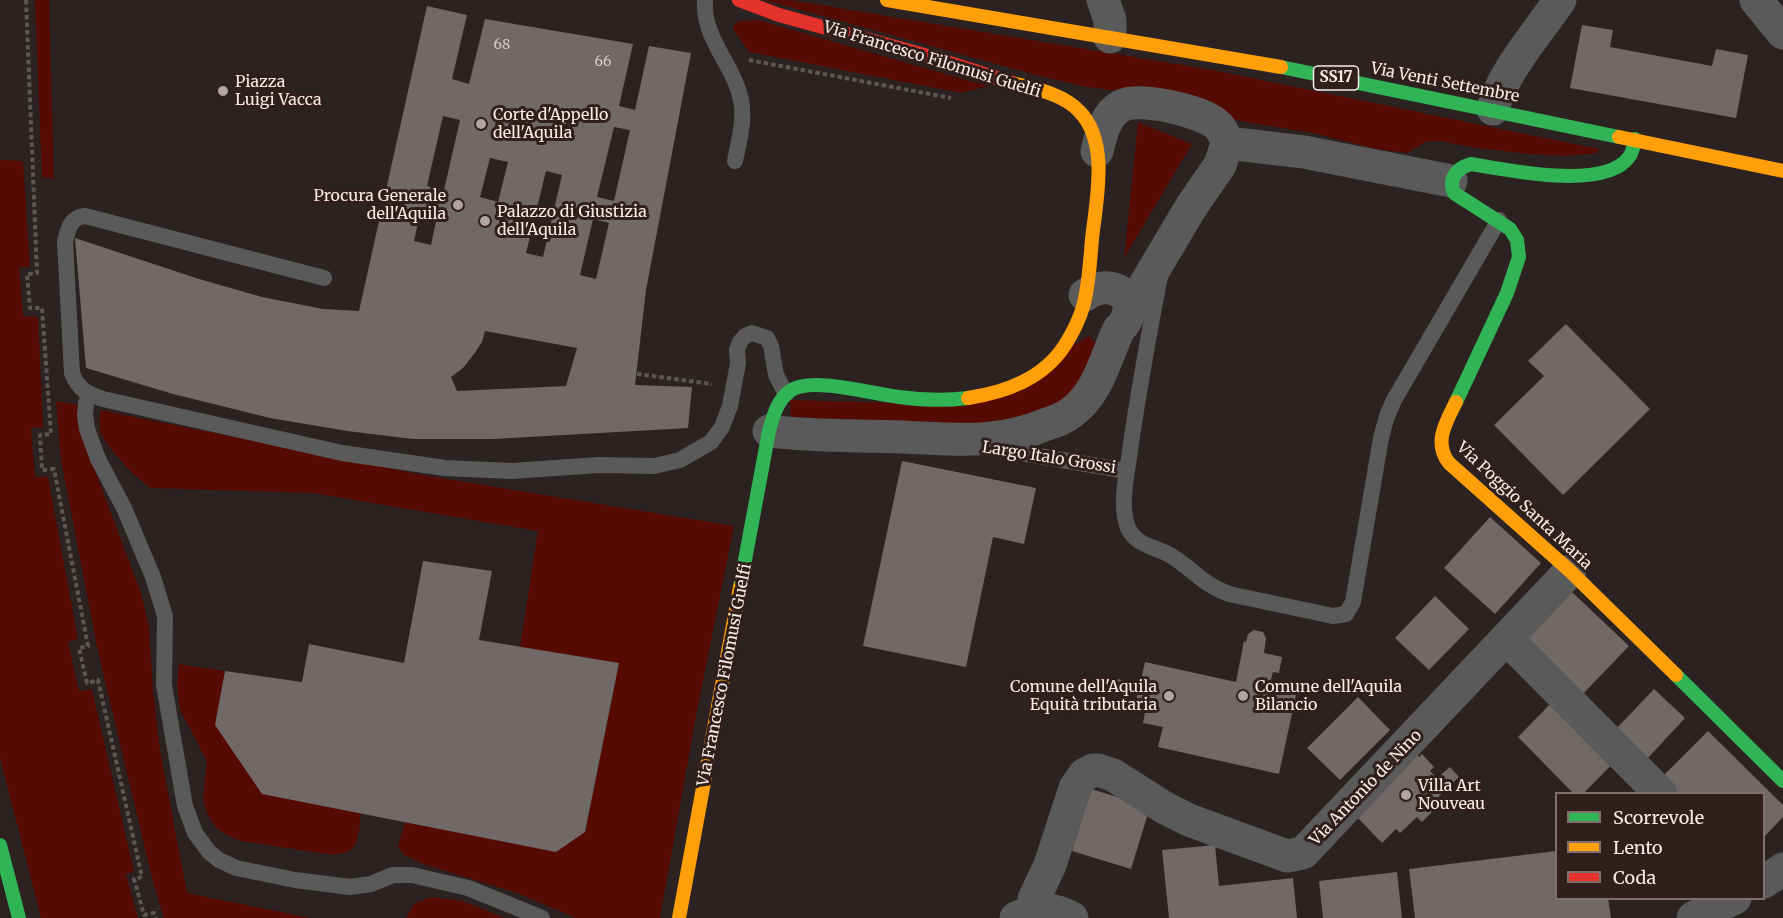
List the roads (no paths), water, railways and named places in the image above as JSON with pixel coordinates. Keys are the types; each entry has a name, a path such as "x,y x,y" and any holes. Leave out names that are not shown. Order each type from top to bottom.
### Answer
{"street":[{"name":"Via Francesco Filomusi Guelfi","path":"679,918 774,412 786,394 797,387 813,384 931,401 958,400 995,394 1013,388 1031,378 1051,362 1065,344 1083,304 1089,274 1098,184 1097,151 1092,131 1078,109 1059,98 938,58 792,19 739,0"},
{"name":"Via Venti Settembre","path":"887,0 1280,67 1783,171"},
{"path":"1103,0 1110,20 1110,37"},
{"path":"1492,109 1506,79 1560,0"},
{"path":"1756,0 1783,33"},
{"path":"1097,151 1105,124 1115,111 1131,103 1142,102 1196,115 1215,123 1227,143 1304,152 1451,180 1458,169 1471,164 1564,176 1596,174 1626,160 1631,153 1635,139"},
{"name":"Largo Italo Grossi","path":"1131,324 1165,252 1191,207 1220,165 1227,143"},
{"name":"Via Poggio Santa Maria","path":"1451,180 1451,189 1454,193 1510,229 1517,240 1519,257 1508,293 1446,423 1441,437 1442,454 1449,463 1570,571 1783,781"},
{"path":"770,431 799,435 971,441 999,438 1035,429 1073,412 1083,402 1131,324 1125,296 1113,287 1098,288 1083,304"},
{"name":"Via Antonio de Nino","path":"1025,914 1050,865 1075,788 1087,772 1098,770 1109,773 1165,808 1189,820 1282,855 1298,855 1308,849 1570,571"},
{"path":"1507,639 1659,792"},
{"path":"0,845 19,918"},
{"path":"1765,881 1783,869"},
{"path":"1693,918 1731,900"},
{"path":"1025,914 1052,909 1072,918"}],"lane":[{"path":"705,0 712,38 736,85 741,101 742,118 735,161"},
{"path":"324,278 79,216 69,226 65,242 72,373 75,382 82,391 90,395 342,453 445,468 511,471 599,465 654,466 680,460 697,451 711,442 722,427 730,406 738,363 737,350 745,336 752,333 767,338 771,346 776,375 786,394"},
{"path":"1128,471 1125,513 1129,528 1141,543 1173,557 1213,588 1229,594 1332,616 1346,614 1353,602 1381,438 1394,400 1499,220"},
{"name":"Largo Italo Grossi","path":"940,440 1128,471 1131,324"},
{"path":"90,395 86,403 87,429 153,578 165,616 164,685 185,806 195,833 208,852 236,868 295,880 350,887 371,884 393,875 412,875 468,888 542,918"}],"place":[{"name":"Piazza Luigi Vacca","path":"223,91"},
{"name":"Corte d'Appello dell'Aquila","path":"481,124"},
{"name":"Procura Generale dell'Aquila","path":"458,205"},
{"name":"Palazzo di Giustizia dell'Aquila","path":"485,221"},
{"name":"Comune dell'Aquila Equità tributaria","path":"1169,696"},
{"name":"Comune dell'Aquila Bilancio","path":"1243,696"},
{"name":"Villa Art Nouveau","path":"1406,795"}]}
